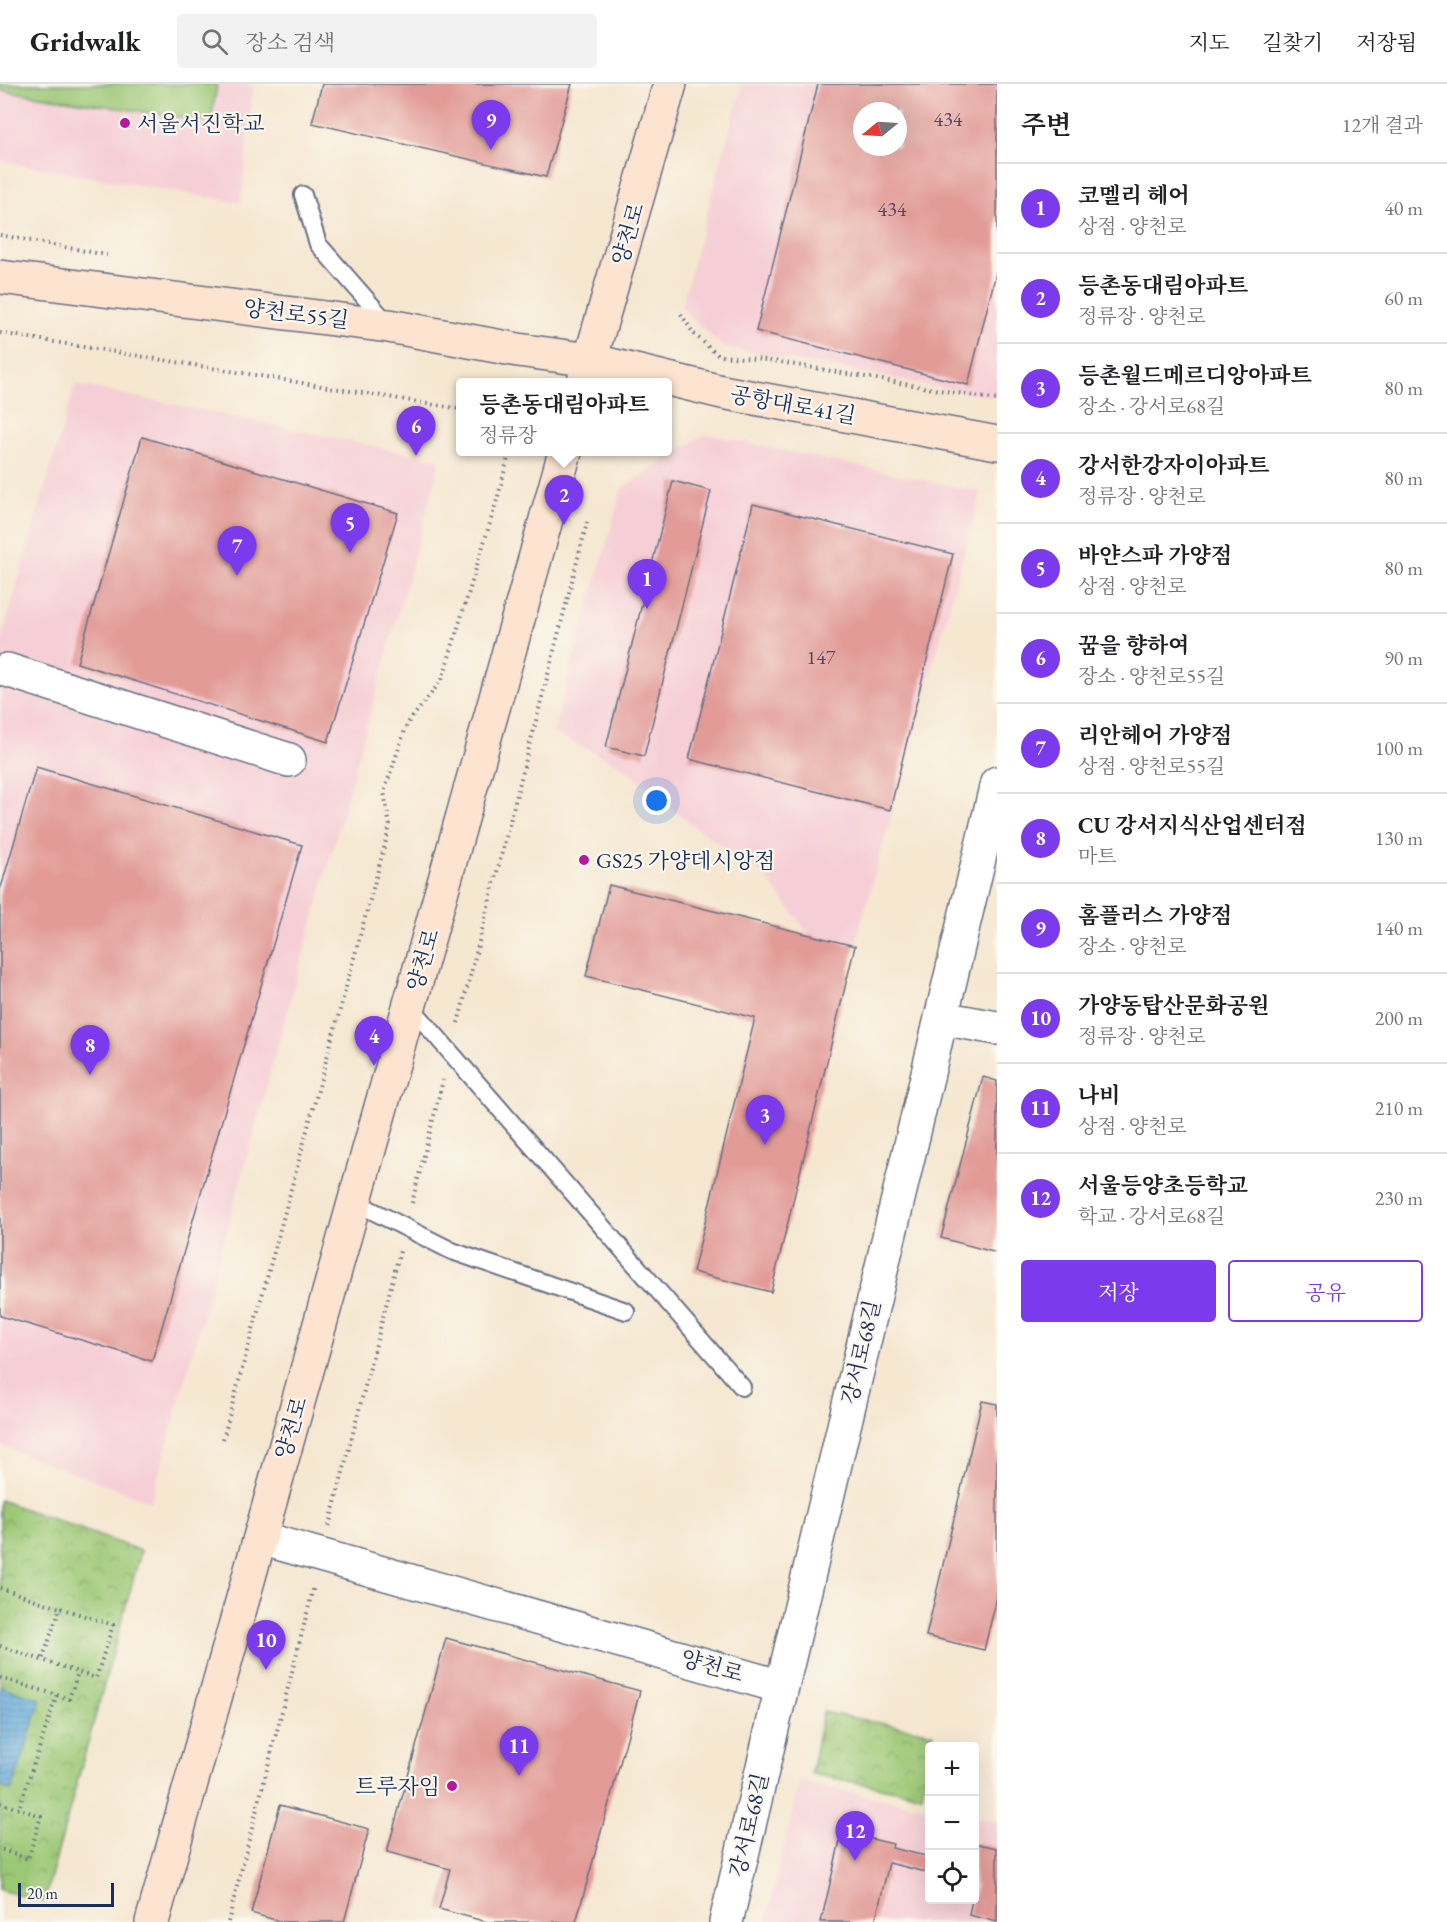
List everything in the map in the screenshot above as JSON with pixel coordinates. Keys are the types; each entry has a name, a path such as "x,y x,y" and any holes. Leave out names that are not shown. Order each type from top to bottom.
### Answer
{"main road":[{"name":"양천로","path":"587,371 670,84"},
{"name":"양천로55길","path":"0,277 389,326 518,350 587,371"},
{"name":"공항대로41길","path":"587,371 632,378"},
{"name":"공항대로41길","path":"672,384 997,443"},
{"name":"양천로","path":"152,1922 564,456"}],"street":[{"path":"8,670 289,760"},
{"name":"강서로68길","path":"726,1922 997,783"},
{"path":"940,1018 997,1028"},
{"name":"양천로","path":"260,1538 782,1687"}],"lane":[{"path":"303,195 318,244 389,326"},
{"path":"410,1006 742,1387"},
{"path":"355,1202 452,1251 626,1311"}],"path":[{"path":"681,314 694,334 719,356 768,360 997,400"},
{"path":"0,333 456,408"},
{"path":"223,1439 390,826 384,792 407,724 442,680 508,456"},
{"path":"0,1588 113,1625 96,1678 0,1647"},
{"path":"42,1660 60,1608"},
{"path":"0,1678 69,1699 78,1672"},
{"path":"19,1808 57,1695"},
{"path":"0,1803 41,1816 28,1859 0,1849"}],"shaded area":[{"name":"서울서진학교","path":"0,84 253,84 241,203 0,161"},
{"path":"742,84 997,84 997,398 723,347 681,308"},
{"path":"75,384 441,460 151,1502 0,1445 0,643"},
{"path":"705,434 981,492 855,946 811,937 764,874 696,828 621,765 553,733 622,488"},
{"path":"799,1782 925,1807 925,1904 979,1904 979,1818 997,1822 997,1922 766,1922"}],"green space":[{"path":"0,84 217,84 211,122 0,90"},
{"path":"0,1500 141,1551 44,1902 0,1890"},
{"path":"823,1712 933,1733 931,1742 925,1742 925,1778 922,1795 811,1774"}],"water":[{"path":"0,1686 41,1699 12,1790 0,1786"}],"building":[{"path":"322,84 572,84 546,177 312,123"},
{"path":"818,84 997,84 997,269 968,385 756,331"},
{"path":"142,437 398,513 328,742 77,663"},
{"path":"673,481 711,491 644,756 606,747"},
{"path":"753,504 953,554 890,810 689,759"},
{"path":"36,767 302,845 152,1361 0,1316 0,891"},
{"path":"609,885 855,946 771,1292 693,1272 755,1018 586,976"},
{"path":"983,1077 997,1081 997,1253 941,1238"},
{"path":"982,1401 997,1404 997,1597 984,1650 926,1636"},
{"path":"446,1638 640,1691 576,1922 487,1922 439,1909 450,1869 387,1852"},
{"path":"280,1805 369,1829 344,1922 282,1922 251,1913"},
{"path":"842,1832 893,1844 892,1848 925,1856 925,1872 889,1863 875,1922 821,1922"},
{"path":"979,1844 997,1848 997,1922 969,1915 971,1904 979,1904"}],"place":[{"name":"서울서진학교","path":"125,123"},
{"name":"홈플러스 가양점","path":"491,150"},
{"name":"꿈을 향하여","path":"416,456"},
{"name":"등촌동대림아파트","path":"564,525"},
{"name":"바얀스파 가양점","path":"350,553"},
{"name":"리안헤어 가양점","path":"237,576"},
{"name":"코멜리 헤어","path":"647,609"},
{"name":"GS25 가양데시앙점","path":"584,860"},
{"name":"강서한강자이아파트","path":"374,1066"},
{"name":"CU 강서지식산업센터점","path":"90,1075"},
{"name":"등촌월드메르디앙아파트","path":"765,1145"},
{"name":"가양동탑산문화공원","path":"266,1670"},
{"name":"나비","path":"519,1776"},
{"name":"트루자임","path":"452,1786"},
{"name":"서울등양초등학교","path":"855,1861"}]}
